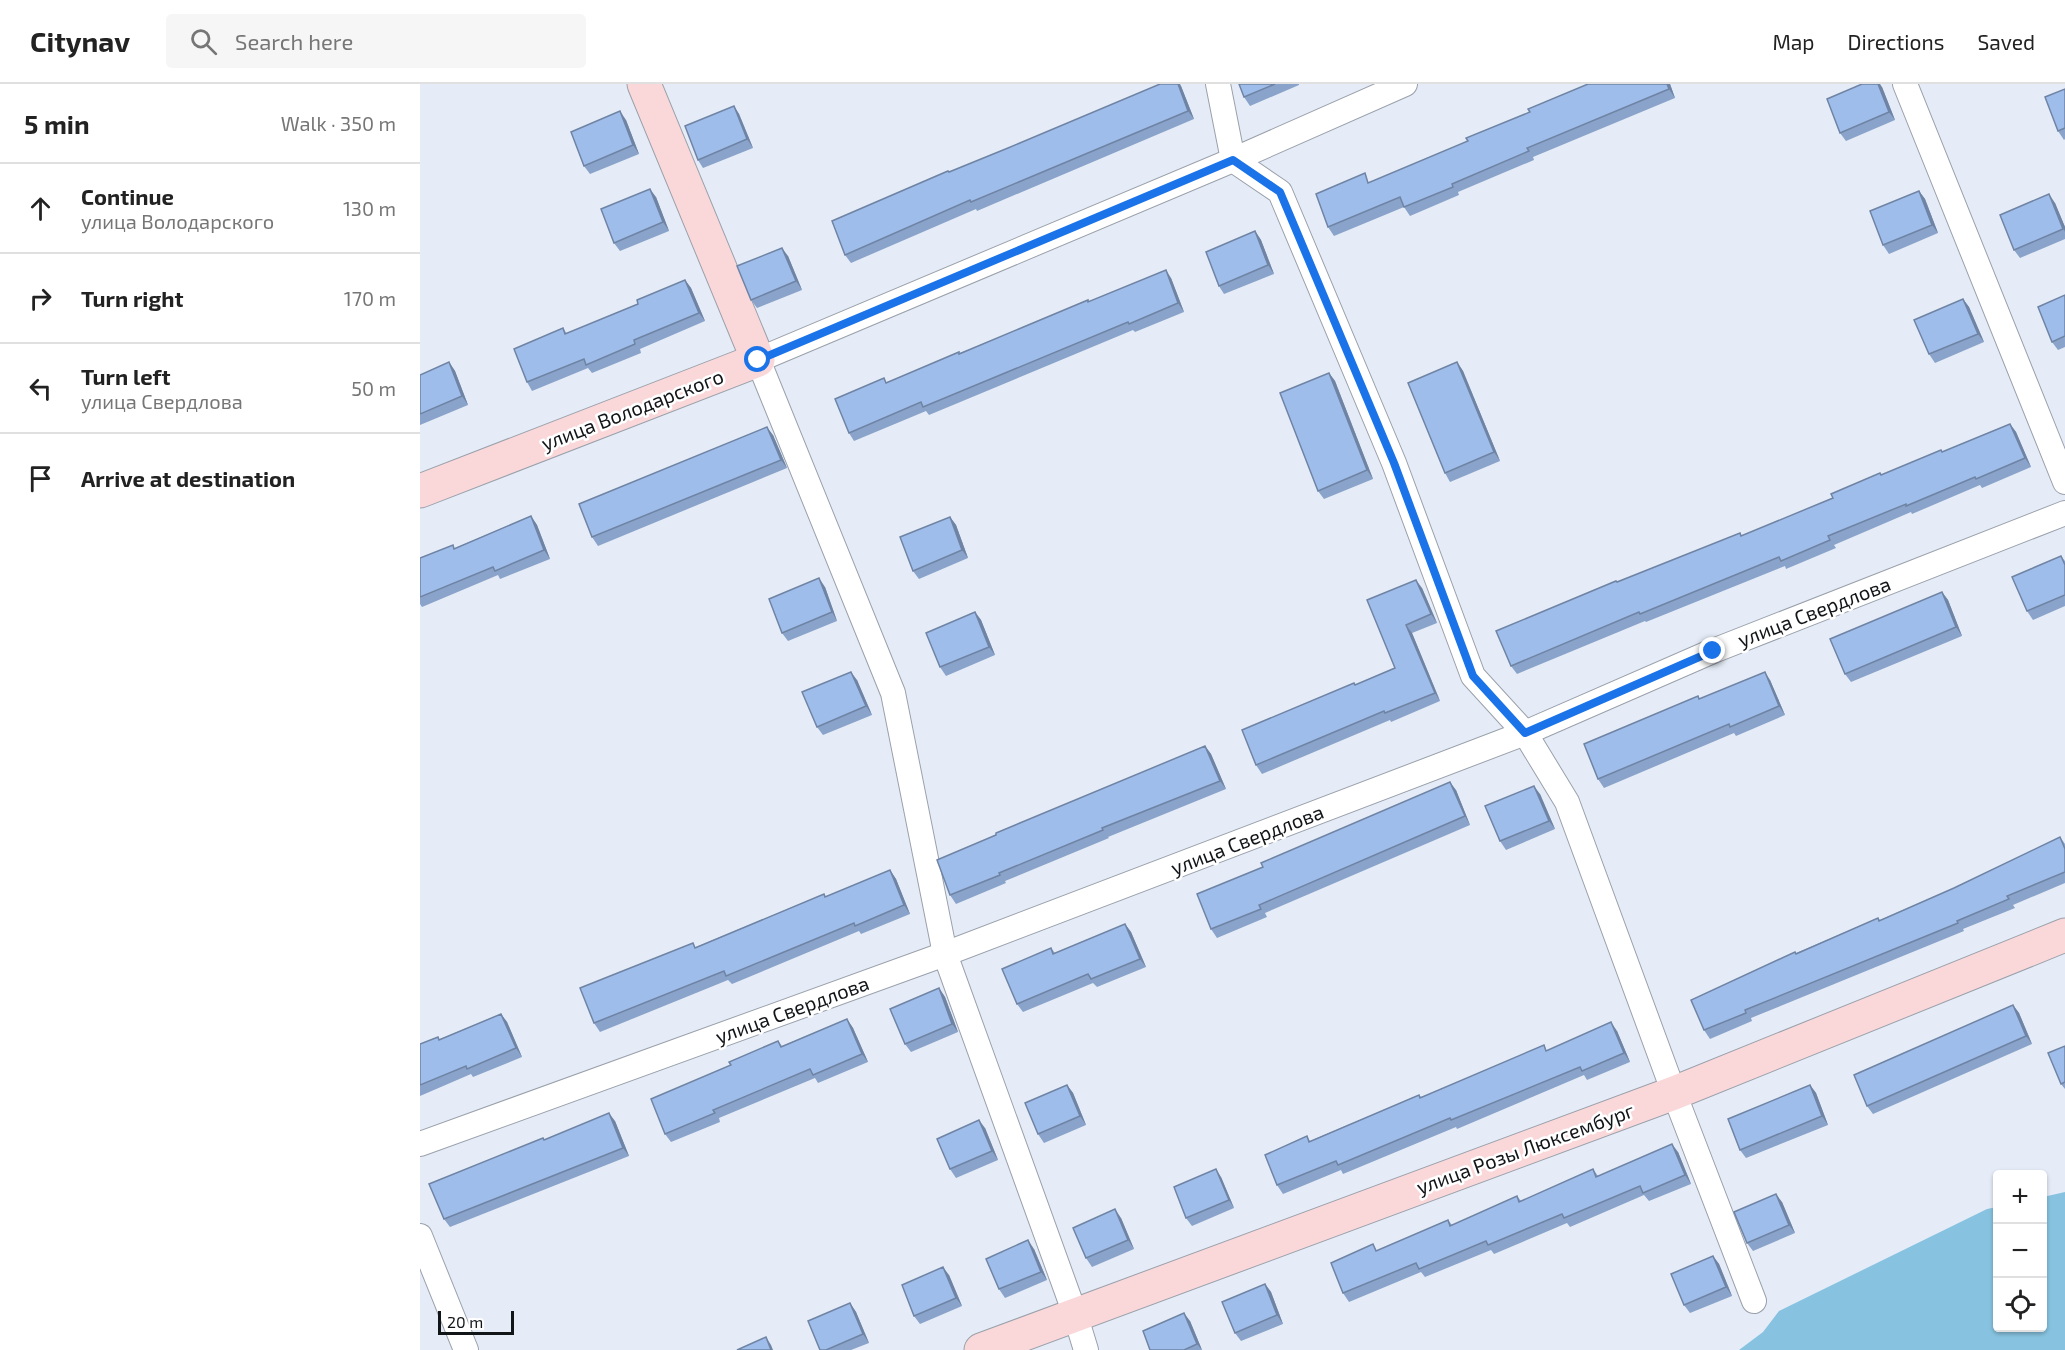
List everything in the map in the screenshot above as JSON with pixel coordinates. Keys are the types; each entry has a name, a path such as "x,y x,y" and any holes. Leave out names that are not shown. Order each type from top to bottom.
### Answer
{"street":[{"path":"644,84 893,693 945,954 1086,1350"},
{"path":"1218,84 1233,160 1280,192 1394,463 1473,676 1525,733 1567,802 1674,1093 1754,1301"},
{"name":"улица Володарского","path":"420,491 758,360 1233,160 1406,84"},
{"path":"1905,84 2065,482"},
{"name":"улица Свердлова","path":"420,1144 945,954 1525,733 1713,651 2065,513"},
{"name":"улица Розы Люксембург","path":"981,1350 1674,1093 2065,935"},
{"path":"420,1236 466,1350"}],"water":[{"path":"2065,1192 2065,1350 1739,1350 1763,1332 1779,1311 1993,1208 1993,1332 2047,1332 2047,1196"}],"building":[{"path":"1160,84 1178,84 1188,111 971,202 970,200 845,255 832,221"},
{"path":"1239,84 1275,84 1244,97"},
{"path":"1588,84 1667,84 1669,89 1527,148 1529,151 1404,207 1400,197 1328,227 1316,194 1365,173 1368,183 1468,141 1466,138 1530,112 1528,109"},
{"path":"1862,84 1878,84 1889,112 1840,133 1827,99"},
{"path":"2065,89 2065,128 2058,131 2045,97"},
{"path":"734,106 747,139 698,160 685,126"},
{"path":"620,111 633,145 584,166 571,132"},
{"path":"650,189 663,222 614,243 601,209"},
{"path":"1919,191 1932,225 1883,245 1870,211"},
{"path":"2049,194 2063,229 2014,250 2000,215"},
{"path":"1255,231 1268,265 1219,286 1206,252"},
{"path":"782,248 796,281 751,300 737,266"},
{"path":"1166,270 1178,303 923,407 921,402 849,433 835,399 884,378 886,383"},
{"path":"685,280 699,313 634,340 635,344 586,365 584,359 527,382 514,349 563,328 565,334 638,304 637,300"},
{"path":"2065,295 2065,336 2052,342 2038,307"},
{"path":"1963,299 1978,334 1929,354 1914,320"},
{"path":"449,362 462,396 420,414 420,375"},
{"path":"1457,362 1494,452 1445,473 1408,383"},
{"path":"1329,373 1367,470 1318,491 1280,393"},
{"path":"2010,424 2025,458 1828,536 1830,540 1781,561 1779,557 1511,666 1496,631 1616,581 1740,533 1741,536 1833,498 1831,494 1880,473 1881,475"},
{"path":"767,427 781,460 592,537 579,504"},
{"path":"531,516 544,550 495,571 493,567 420,597 420,558 453,545 454,549"},
{"path":"950,517 962,550 913,571 900,537"},
{"path":"2061,556 2065,565 2065,595 2027,611 2012,577"},
{"path":"819,578 832,612 782,633 769,599"},
{"path":"1416,580 1431,614 1406,625 1435,693 1385,713 1384,711 1256,765 1242,730 1395,668 1367,600"},
{"path":"1942,592 1956,627 1845,674 1830,639"},
{"path":"975,612 989,647 940,667 926,633"},
{"path":"851,672 866,706 817,727 802,692"},
{"path":"1765,672 1779,706 1730,727 1729,724 1598,779 1584,744 1698,696 1699,699"},
{"path":"1205,746 1220,781 1102,828 1103,830 950,895 937,860"},
{"path":"1450,782 1465,816 1259,905 1261,909 1211,929 1197,894 1263,867 1261,863"},
{"path":"1534,786 1549,821 1500,841 1485,806"},
{"path":"2060,837 2065,849 2065,872 2007,896 2009,899 1957,921 1958,923 1745,1010 1746,1013 1704,1030 1691,1000 1795,952 1796,954 1878,918 1879,921 1954,888"},
{"path":"890,870 904,905 855,926 854,923 726,976 724,971 594,1023 580,988 693,943 695,948 824,894 825,897"},
{"path":"1125,924 1140,959 1091,979 1088,974 1017,1004 1002,969 1051,948 1053,954"},
{"path":"939,988 952,1024 905,1044 890,1009"},
{"path":"2013,1005 2026,1036 1867,1106 1854,1075"},
{"path":"501,1014 516,1048 467,1069 466,1066 420,1085 420,1044 438,1037 439,1040"},
{"path":"847,1019 862,1054 813,1075 810,1069 713,1110 715,1113 665,1134 651,1099 731,1065 729,1062 778,1041 781,1047"},
{"path":"1611,1022 1624,1053 1582,1071 1580,1067 1338,1165 1336,1161 1277,1185 1265,1155 1307,1136 1309,1142 1544,1045 1546,1051"},
{"path":"2065,1046 2065,1082 2061,1084 2048,1053"},
{"path":"1067,1085 1080,1116 1038,1134 1025,1103"},
{"path":"1810,1085 1822,1116 1740,1150 1728,1119"},
{"path":"609,1113 623,1148 444,1219 429,1184"},
{"path":"979,1120 992,1151 950,1169 937,1139"},
{"path":"1672,1144 1685,1175 1643,1193 1640,1186 1564,1218 1562,1214 1488,1245 1486,1241 1419,1269 1416,1263 1343,1293 1331,1263 1373,1244 1376,1251 1448,1220 1450,1226 1517,1196 1519,1202 1593,1169 1596,1177"},
{"path":"1216,1169 1229,1200 1186,1218 1174,1187"},
{"path":"1776,1194 1789,1225 1747,1243 1734,1212"},
{"path":"1115,1209 1128,1240 1086,1258 1073,1228"},
{"path":"1028,1240 1041,1272 999,1289 986,1259"},
{"path":"1713,1256 1726,1287 1684,1305 1671,1274"},
{"path":"943,1267 956,1298 914,1316 902,1285"},
{"path":"1265,1284 1277,1315 1235,1333 1222,1302"},
{"path":"850,1303 863,1334 826,1350 820,1350 808,1321"},
{"path":"1184,1313 1197,1344 1184,1350 1150,1350 1143,1331"},
{"path":"766,1337 771,1350 737,1350"}],"route":[{"path":"758,360 1233,160 1280,192 1394,463 1473,676 1525,733 1713,651"}]}
